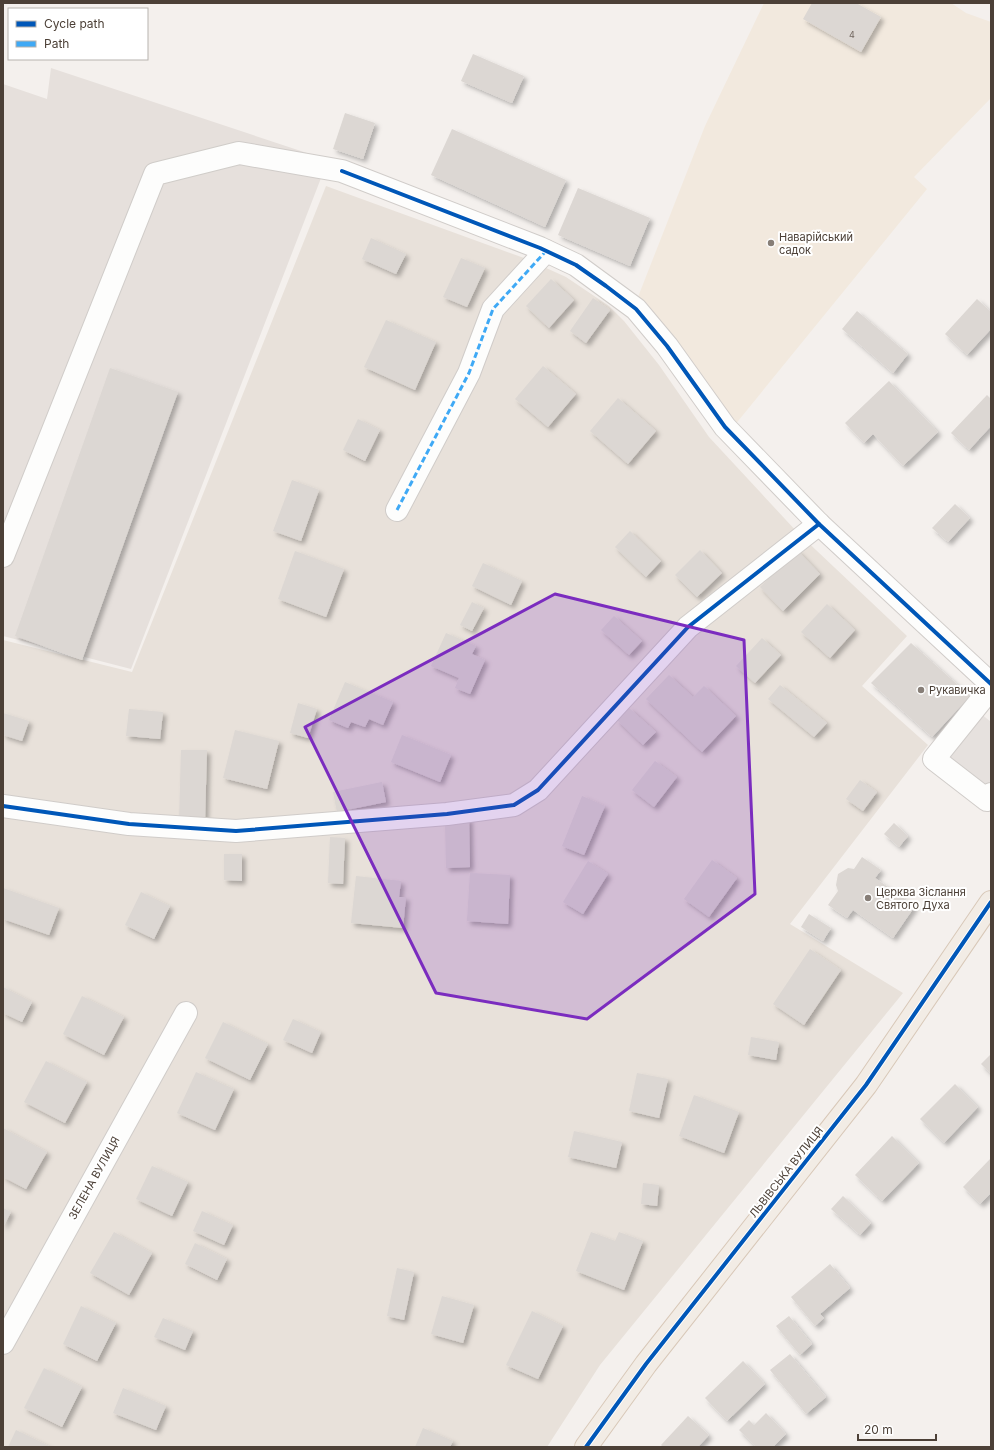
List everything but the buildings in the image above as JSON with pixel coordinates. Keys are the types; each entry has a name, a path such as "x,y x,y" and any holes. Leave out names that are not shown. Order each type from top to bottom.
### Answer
{"main road":[{"name":"ЛЬВІВСЬКА ВУЛИЦЯ","path":"586,1447 646,1364 866,1085 991,902"}],"street":[{"path":"3,556 155,174 239,153 342,171 546,251 576,265 636,309 667,346 725,427 819,524 991,684"},
{"path":"397,510 469,373 492,309 546,251"},
{"path":"3,806 129,824 236,831 440,815 514,806 538,790 688,627 819,524"},
{"path":"991,688 934,759 987,800 991,794"},
{"name":"ЗЕЛЕНА ВУЛИЦЯ","path":"3,1344 186,1012"}],"highlighted area":[{"path":"555,594 744,640 755,894 587,1019 436,993 305,727"}],"shaded area":[{"name":"Наварійський садок","path":"764,3 951,3 966,13 991,22 991,98 914,177 927,189 734,426 688,359 638,297 705,126"},
{"path":"51,68 328,160 131,669 3,636 3,84 47,99"},
{"path":"326,186 524,258 566,277 609,306 624,321 659,365 709,437 798,533 907,636 862,686 928,745 790,924 903,993 600,1365 547,1447 3,1447 3,640 132,672"},
{"path":"975,709 991,722 991,794 934,759"}],"marked path":[{"path":"397,510 469,373 493,309 546,251"}],"cycle path":[{"path":"342,171 540,248 576,265 636,309 667,346 725,427 819,524 991,684"},
{"path":"3,806 129,824 236,831 447,814 514,805 538,790 688,627 819,524"},
{"path":"586,1447 646,1364 866,1085 991,902"}],"place":[{"name":"Наварійський садок","path":"771,243"},
{"name":"Рукавичка","path":"921,690"},
{"name":"Церква Зіслання Святого Духа","path":"868,898"}]}
